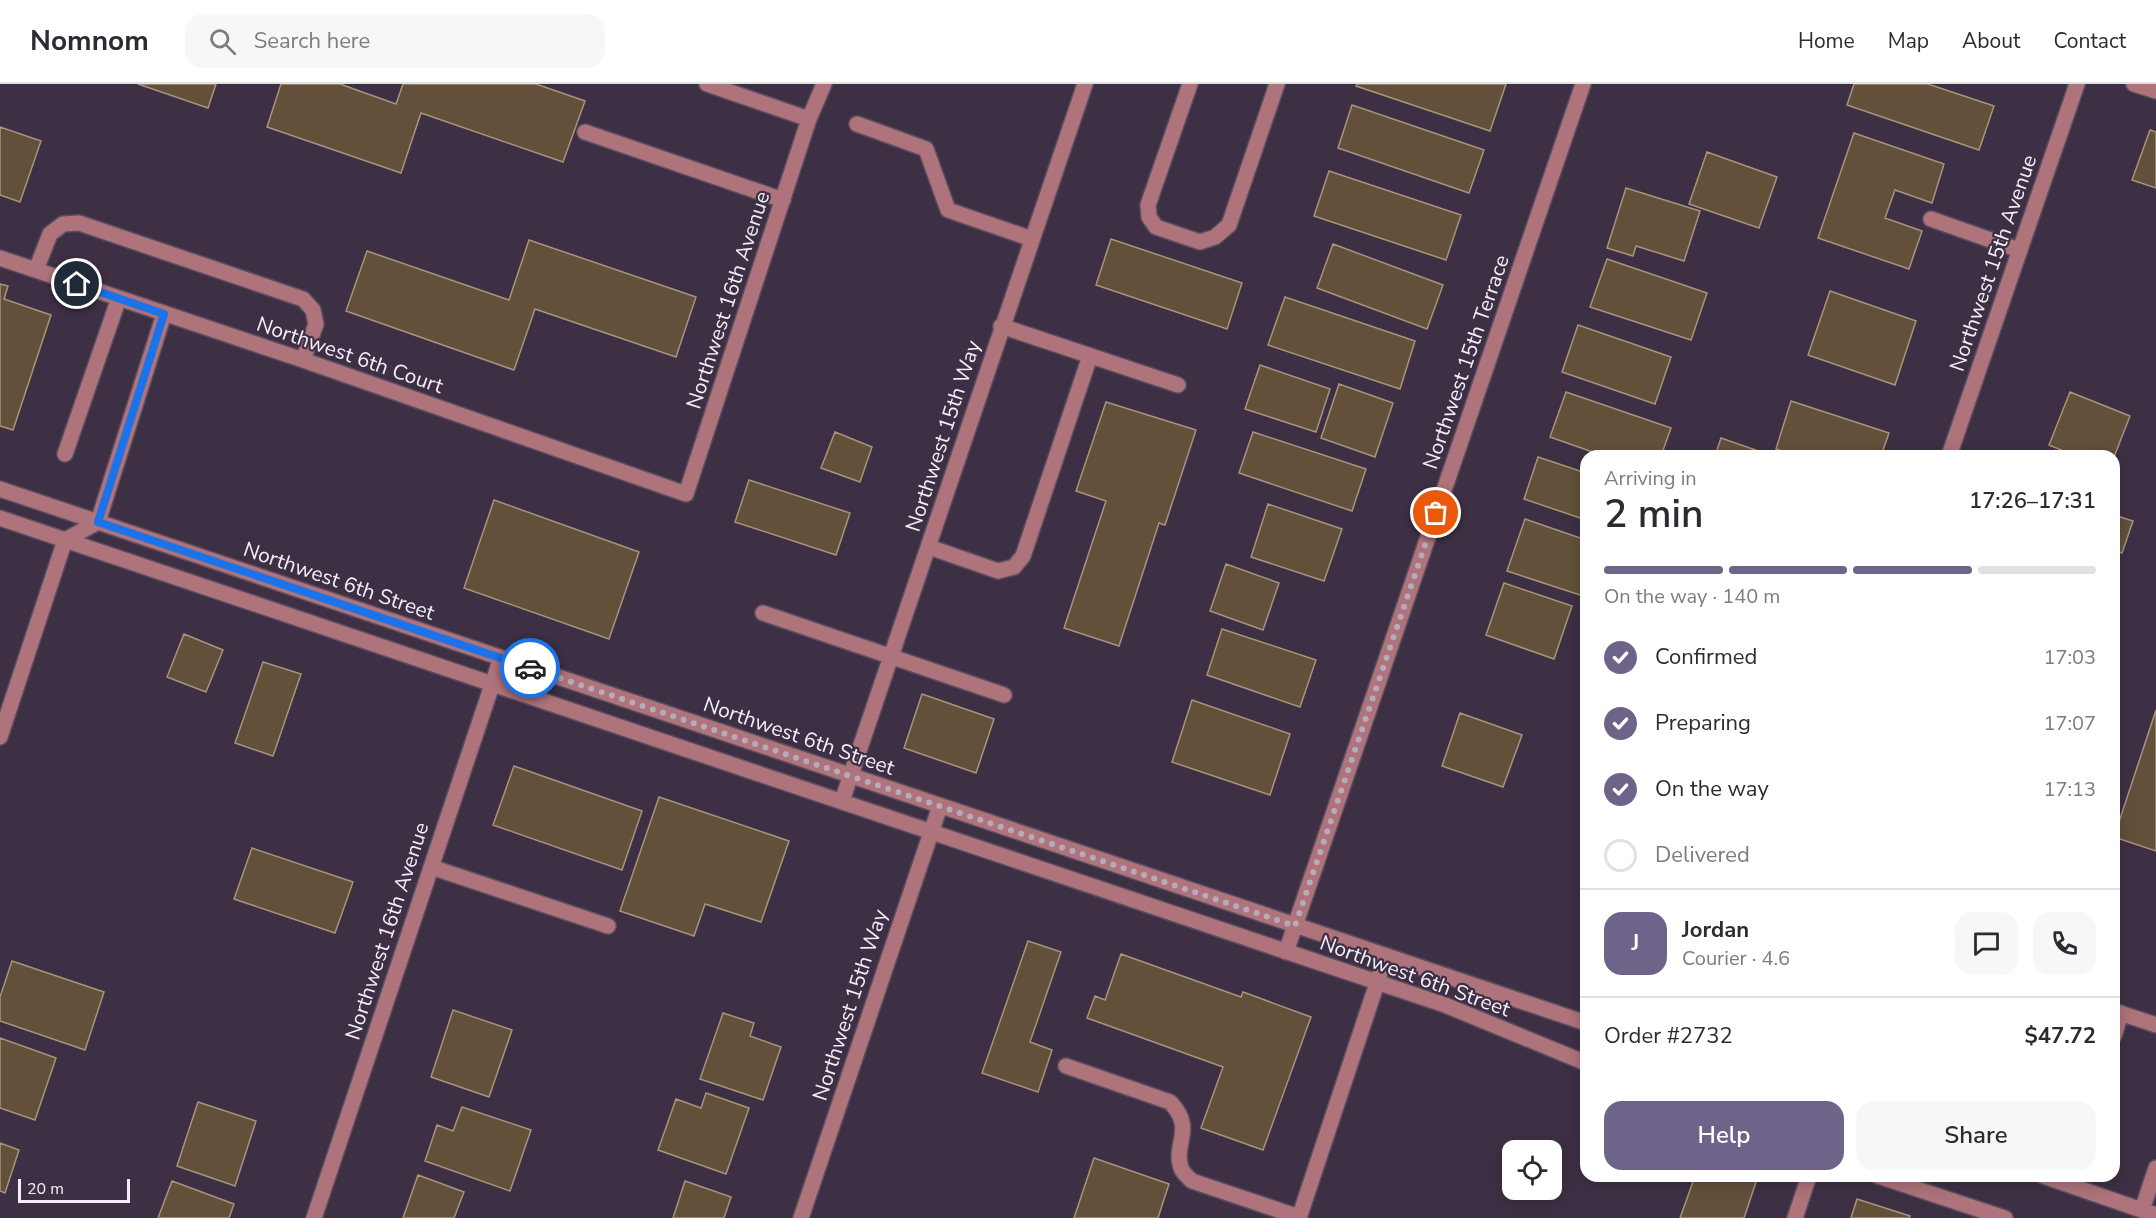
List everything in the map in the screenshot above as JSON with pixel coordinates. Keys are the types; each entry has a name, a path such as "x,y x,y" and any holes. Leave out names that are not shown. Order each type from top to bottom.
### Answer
{"street":[{"path":"707,84 809,119"},
{"name":"Northwest 16th Avenue","path":"686,495 809,119 824,84"},
{"name":"Northwest 15th Way","path":"842,801 929,547 1001,326 1085,84"},
{"path":"1190,84 1148,205 1149,217 1156,227 1200,242 1215,237 1229,225 1276,84"},
{"name":"Northwest 15th Terrace","path":"1286,952 1583,84"},
{"name":"Northwest 15th Avenue","path":"1951,450 2078,84"},
{"path":"2134,84 2156,91"},
{"path":"857,124 927,149 948,210 1032,239"},
{"path":"585,132 783,200"},
{"path":"1930,219 2019,250"},
{"path":"36,270 50,234 63,224 79,223 303,299 313,310 316,324 303,360"},
{"name":"Northwest 6th Court","path":"0,258 303,360 686,495"},
{"path":"65,454 119,298"},
{"path":"0,737 65,540 98,522 164,314"},
{"path":"1001,326 1178,385"},
{"path":"929,547 998,571 1014,567 1023,556 1090,356"},
{"name":"Northwest 6th Street","path":"0,489 1580,1021"},
{"name":"Northwest 6th Street","path":"0,518 1445,1005 1580,1061"},
{"path":"763,613 1004,695"},
{"name":"Northwest 16th Avenue","path":"314,1218 501,658"},
{"name":"Northwest 15th Way","path":"801,1218 940,806"},
{"path":"431,867 608,926"},
{"path":"1066,1066 1170,1102 1180,1112 1184,1128 1180,1153 1182,1170 1192,1181 1299,1218 1386,956"},
{"path":"2120,1013 2156,1025"},
{"path":"2061,1182 2149,1212 2156,1168"},
{"path":"1795,1218 1807,1182"},
{"path":"1894,1182 1977,1214 2005,1218"}],"building":[{"path":"138,84 216,84 208,108"},
{"path":"281,84 340,84 396,104 403,84 536,84 585,101 563,162 421,113 401,173 267,127"},
{"path":"1357,84 1506,84 1490,131 1356,86"},
{"path":"1854,84 1928,84 1994,106 1979,150 1847,105"},
{"path":"1352,105 1484,150 1469,193 1338,148"},
{"path":"0,127 41,141 20,202 0,195"},
{"path":"2150,130 2156,132 2156,188 2132,180"},
{"path":"1854,133 1944,164 1932,203 1895,190 1885,218 1922,231 1909,269 1818,238"},
{"path":"1707,152 1777,177 1759,228 1689,204"},
{"path":"1329,171 1461,215 1446,260 1314,216"},
{"path":"1626,188 1700,211 1684,261 1636,246 1633,256 1607,248"},
{"path":"1111,239 1242,283 1227,329 1096,285"},
{"path":"529,240 696,297 676,357 535,309 514,370 346,311 367,251 509,300"},
{"path":"1333,244 1443,285 1427,329 1317,288"},
{"path":"1607,259 1707,293 1691,340 1590,307"},
{"path":"0,284 8,286 4,299 51,315 13,430 0,426"},
{"path":"1830,291 1916,321 1895,385 1808,355"},
{"path":"1285,297 1415,341 1400,389 1268,345"},
{"path":"1578,325 1671,357 1655,404 1562,372"},
{"path":"1260,365 1330,389 1316,432 1245,409"},
{"path":"1339,384 1393,403 1375,457 1321,438"},
{"path":"1566,392 1671,428 1663,450 1587,450 1550,437"},
{"path":"2070,392 2130,416 2117,450 2061,450 2049,445"},
{"path":"1791,401 1889,433 1883,450 1776,449"},
{"path":"1106,402 1196,430 1165,525 1159,523 1119,646 1064,628 1106,501 1076,491"},
{"path":"835,432 872,447 860,482 821,468"},
{"path":"1253,432 1366,469 1352,511 1239,473"},
{"path":"1721,438 1756,450 1717,450"},
{"path":"1538,457 1580,471 1580,518 1524,499"},
{"path":"749,480 850,513 836,555 735,522"},
{"path":"494,500 639,552 609,639 464,588"},
{"path":"1268,504 1342,529 1324,581 1251,557"},
{"path":"2120,517 2133,521 2122,553 2120,552"},
{"path":"1525,519 1580,538 1580,595 1507,571"},
{"path":"1226,564 1279,583 1263,630 1210,611"},
{"path":"1504,583 1572,606 1554,659 1486,635"},
{"path":"1222,629 1316,660 1300,707 1207,675"},
{"path":"184,634 223,650 206,692 167,677"},
{"path":"263,662 301,674 273,756 235,743"},
{"path":"922,694 994,719 976,773 904,748"},
{"path":"1192,700 1290,734 1270,795 1172,762"},
{"path":"2156,710 2156,851 2120,839 2120,819"},
{"path":"1460,713 1522,735 1503,787 1442,766"},
{"path":"514,766 642,811 622,870 493,825"},
{"path":"659,797 789,841 761,922 705,904 694,936 620,911"},
{"path":"252,848 353,882 335,933 234,899"},
{"path":"1028,941 1061,952 1030,1042 1052,1050 1038,1092 982,1073"},
{"path":"1121,954 1241,997 1243,992 1311,1017 1263,1150 1201,1128 1223,1067 1087,1018 1095,996 1105,1000"},
{"path":"12,961 104,992 85,1050 0,1021 0,997"},
{"path":"453,1010 512,1030 489,1097 431,1077"},
{"path":"723,1013 754,1023 750,1036 781,1047 763,1100 700,1079"},
{"path":"0,1038 56,1058 35,1120 0,1108"},
{"path":"706,1093 749,1108 726,1174 658,1150 676,1099 701,1108"},
{"path":"198,1102 256,1121 235,1186 177,1166"},
{"path":"462,1107 531,1130 510,1191 425,1161 437,1125 453,1131"},
{"path":"0,1143 19,1150 5,1193 0,1191"},
{"path":"1094,1158 1169,1184 1158,1218 1074,1218"},
{"path":"418,1175 464,1192 454,1218 403,1218"},
{"path":"172,1181 234,1204 229,1218 158,1218"},
{"path":"685,1181 731,1197 724,1218 673,1218"},
{"path":"1693,1182 1756,1182 1744,1218 1680,1218"},
{"path":"1857,1199 1910,1216 1909,1218 1851,1218"}],"way so far":[{"path":"530,668 1295,926 1436,513"}],"route":[{"path":"77,284 164,314 98,522 530,668"}]}
